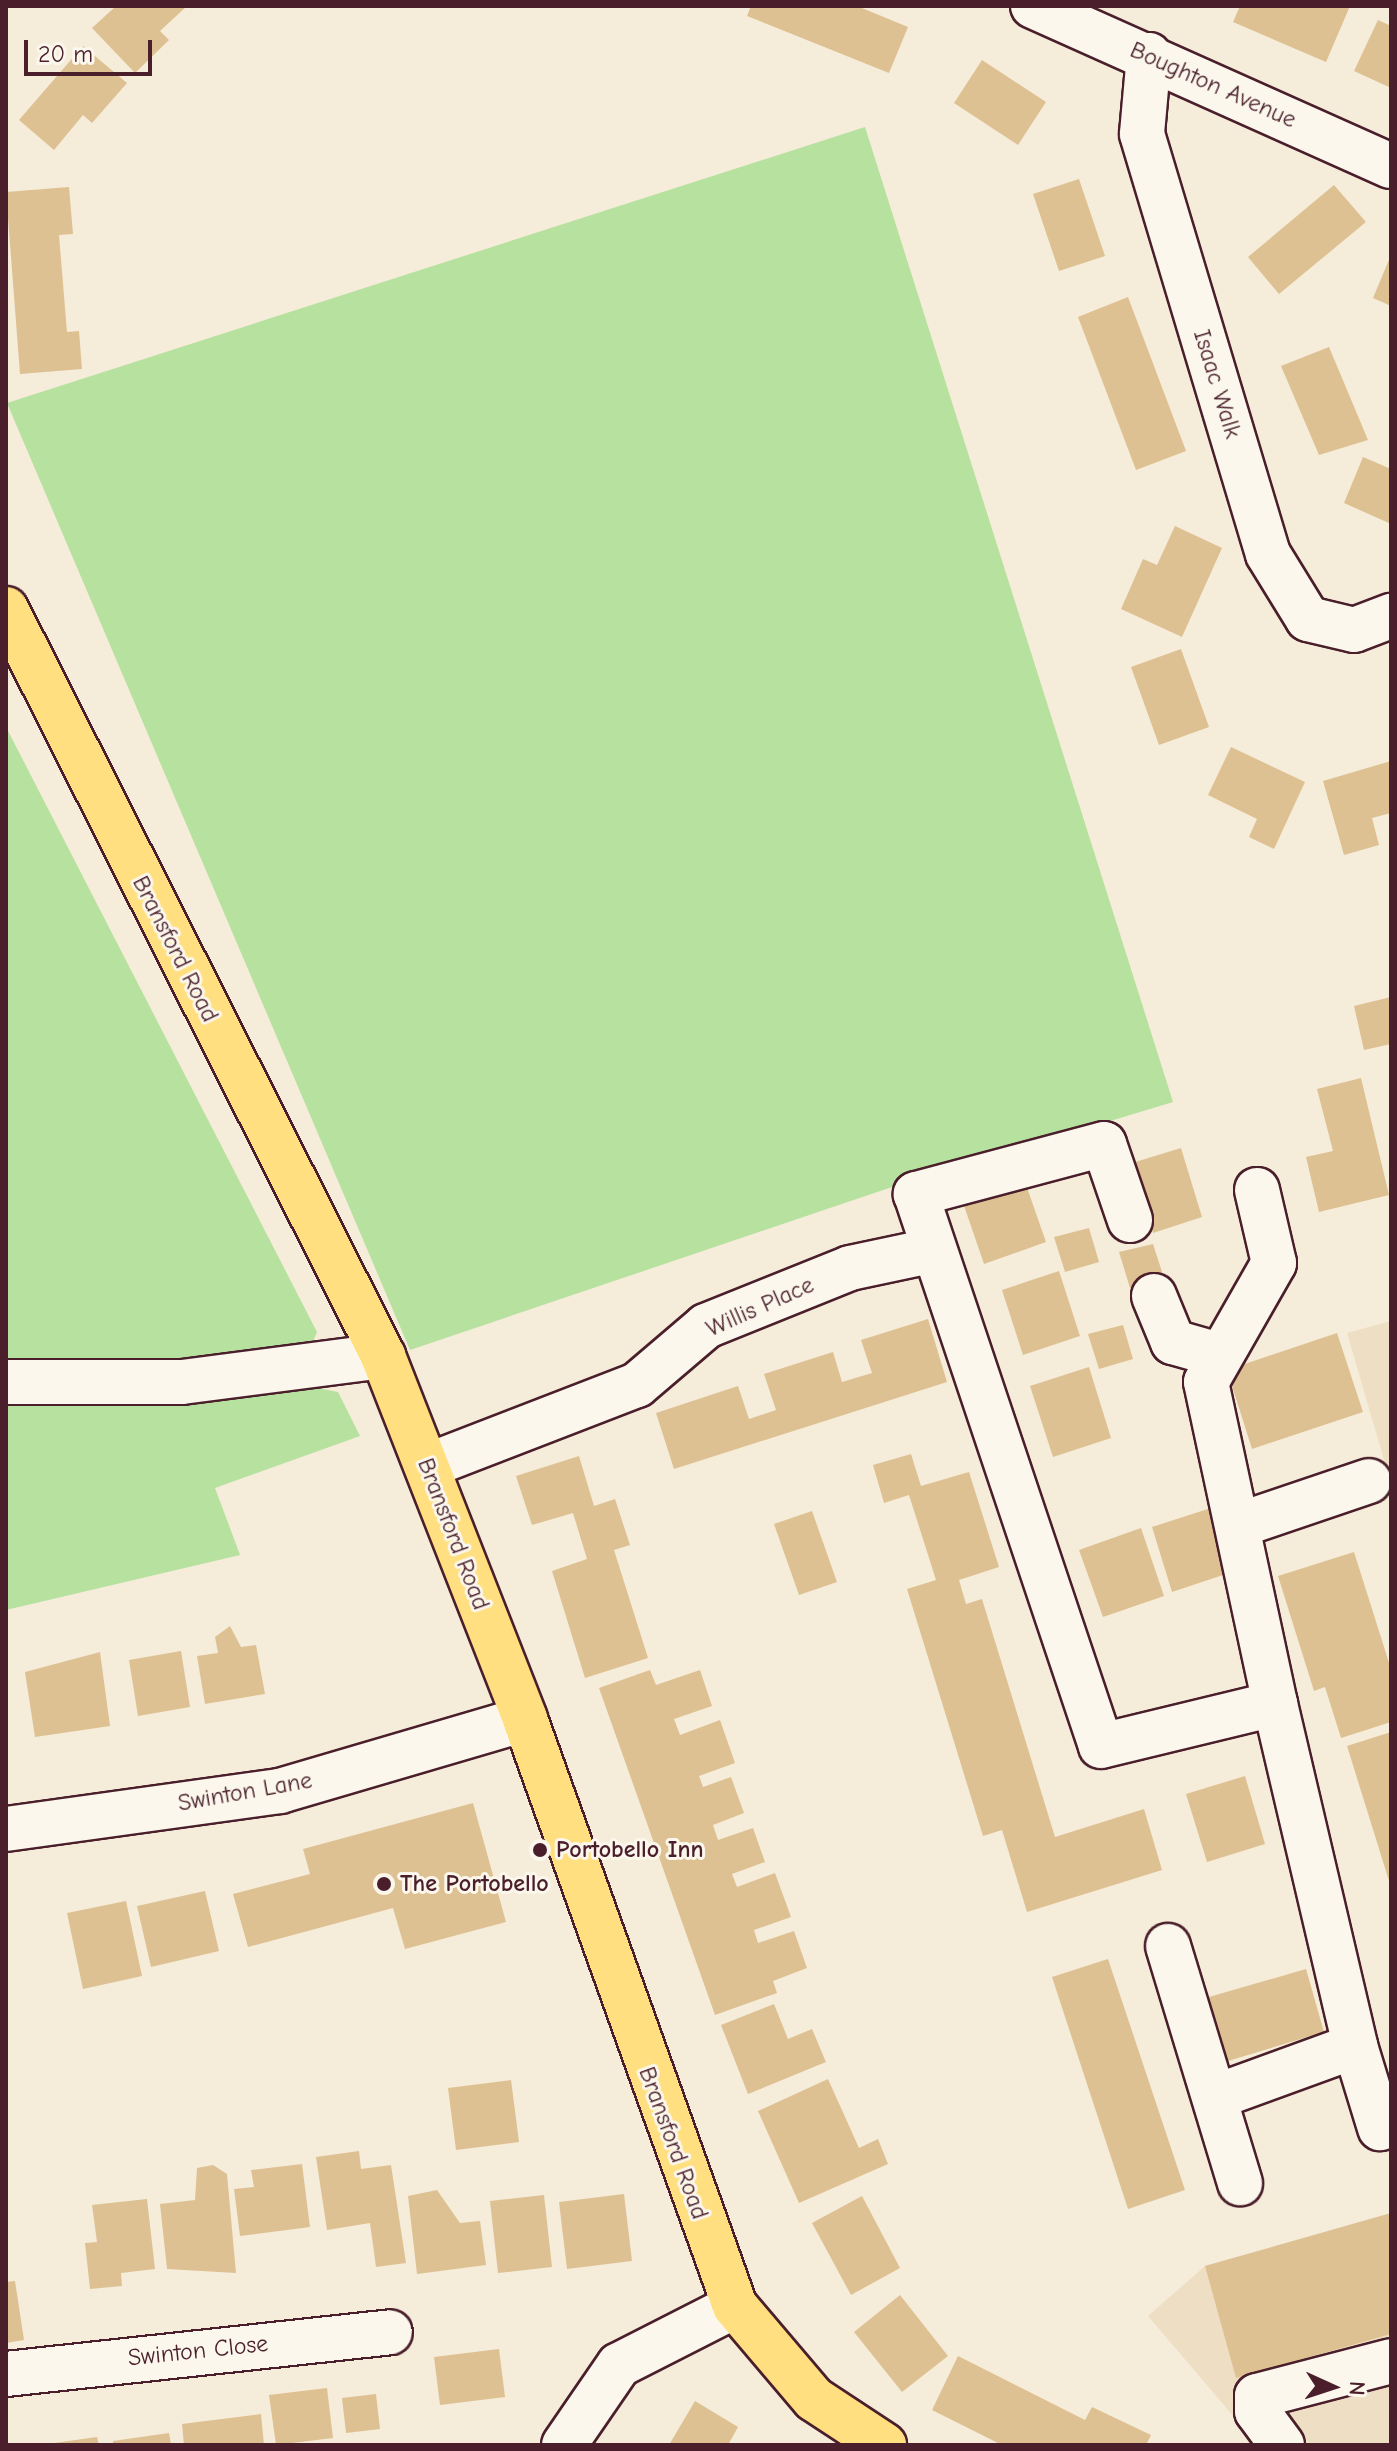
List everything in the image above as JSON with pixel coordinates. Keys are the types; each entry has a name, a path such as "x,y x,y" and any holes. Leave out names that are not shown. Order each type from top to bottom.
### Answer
{"main road":[{"name":"Bransford Road","path":"6,609 383,1356 525,1719 735,2306 814,2399 884,2445"}],"street":[{"name":"Boughton Avenue","path":"1033,6 1149,55 1391,166"},
{"name":"Isaac Walk","path":"1149,55 1142,134 1268,554 1308,619 1354,630 1391,616"},
{"path":"1130,1220 1104,1144 916,1194 930,1251 1101,1746 1275,1704"},
{"path":"1257,1190 1274,1263 1206,1382 1253,1579 1275,1704 1355,2046 1380,2128"},
{"name":"Willis Place","path":"427,1466 637,1385 706,1326 850,1268 930,1251"},
{"path":"1154,1296 1173,1342 1219,1355"},
{"path":"6,1382 182,1382 383,1356"},
{"path":"1239,1525 1369,1481"},
{"name":"Swinton Lane","path":"6,1829 280,1791 525,1719"},
{"path":"1168,1946 1240,2183"},
{"path":"1215,2097 1355,2046"},
{"path":"564,2445 619,2365 735,2306"},
{"name":"Swinton Close","path":"6,2374 390,2332"},
{"path":"1282,2445 1257,2411 1257,2396 1391,2361"}],"shaded area":[{"path":"1391,1321 1391,1484 1347,1333"},
{"path":"1391,2213 1391,2445 1258,2445 1148,2316 1205,2266"}],"green space":[{"path":"865,127 1173,1102 889,1188 410,1350 7,403"},
{"path":"6,727 317,1332 308,1353 323,1389 338,1392 360,1436 215,1488 240,1555 6,1610"}],"building":[{"path":"116,6 187,6 160,31 169,40 135,73 92,28"},
{"path":"751,6 857,6 908,27 889,73 747,16"},
{"path":"1240,6 1350,6 1326,62 1233,22"},
{"path":"1378,20 1391,26 1391,88 1354,71"},
{"path":"83,46 127,83 92,123 83,115 54,150 19,120"},
{"path":"982,60 1046,102 1018,145 954,103"},
{"path":"1079,179 1105,256 1059,271 1033,194"},
{"path":"1334,185 1366,222 1279,294 1248,257"},
{"path":"69,187 73,234 59,235 67,332 79,331 82,369 20,374 6,192"},
{"path":"1391,255 1391,306 1373,298"},
{"path":"1128,297 1186,451 1136,470 1078,317"},
{"path":"1329,347 1368,440 1319,455 1281,366"},
{"path":"1363,457 1391,469 1391,524 1344,503"},
{"path":"1175,526 1222,548 1182,637 1121,609 1143,559 1157,565"},
{"path":"1181,649 1209,727 1159,745 1131,667"},
{"path":"1231,747 1305,782 1274,849 1249,837 1257,819 1208,795"},
{"path":"1391,761 1391,813 1372,818 1379,845 1344,855 1323,781"},
{"path":"1391,997 1391,1044 1364,1050 1354,1006"},
{"path":"1361,1078 1389,1195 1319,1212 1306,1157 1333,1151 1317,1089"},
{"path":"1181,1148 1202,1217 1153,1233 1132,1163"},
{"path":"1024,1179 1046,1242 984,1264 962,1200"},
{"path":"1089,1228 1099,1262 1065,1272 1054,1237"},
{"path":"1153,1244 1164,1278 1130,1288 1119,1252"},
{"path":"1059,1271 1080,1336 1023,1355 1002,1290"},
{"path":"928,1319 947,1382 674,1469 656,1413 738,1386 749,1419 776,1410 764,1374 833,1352 842,1382 872,1373 861,1340"},
{"path":"1123,1325 1133,1359 1099,1369 1088,1334"},
{"path":"1337,1333 1363,1412 1252,1449 1227,1370"},
{"path":"1089,1367 1111,1438 1053,1457 1030,1386"},
{"path":"911,1454 921,1486 969,1472 999,1567 959,1580 966,1604 982,1599 1055,1837 1144,1809 1162,1870 1027,1912 1002,1830 983,1836 907,1589 936,1580 909,1495 884,1503 873,1465"},
{"path":"579,1456 594,1506 615,1499 630,1545 614,1550 648,1658 585,1678 552,1571 587,1559 573,1513 532,1525 516,1476"},
{"path":"1211,1508 1232,1572 1172,1592 1152,1527"},
{"path":"812,1511 837,1582 799,1595 774,1524"},
{"path":"1141,1528 1164,1596 1103,1617 1079,1550"},
{"path":"1354,1552 1391,1669 1391,1722 1341,1738 1325,1687 1314,1691 1278,1576"},
{"path":"230,1626 241,1647 256,1645 265,1694 205,1704 197,1656 218,1653 215,1637"},
{"path":"181,1651 190,1707 138,1716 129,1660"},
{"path":"100,1652 110,1726 35,1737 25,1672"},
{"path":"650,1670 656,1685 700,1670 712,1706 674,1719 680,1735 720,1720 735,1763 699,1776 703,1787 731,1777 744,1813 713,1825 718,1840 753,1828 765,1862 732,1874 737,1887 775,1873 791,1917 754,1930 758,1943 794,1931 807,1968 773,1981 777,1993 715,2015 599,1688"},
{"path":"1391,1732 1391,1883 1390,1884 1347,1746"},
{"path":"1245,1776 1265,1844 1207,1862 1186,1794"},
{"name":"The Portobello","path":"473,1803 506,1922 405,1949 393,1908 248,1947 233,1894 310,1874 303,1849"},
{"path":"205,1891 219,1951 151,1967 137,1906"},
{"path":"126,1901 142,1976 83,1989 67,1913"},
{"path":"1108,1959 1185,2190 1128,2209 1052,1977"},
{"path":"1306,1969 1324,2032 1228,2061 1209,1997"},
{"path":"774,2004 788,2039 812,2029 826,2062 748,2094 721,2025"},
{"path":"828,2079 859,2148 878,2139 888,2164 799,2203 758,2111"},
{"path":"511,2080 519,2142 456,2150 448,2088"},
{"path":"359,2151 361,2169 391,2165 406,2263 376,2267 370,2223 327,2230 316,2157"},
{"path":"302,2164 310,2227 240,2236 234,2189 254,2187 251,2170"},
{"path":"213,2165 227,2174 236,2273 167,2269 160,2204 195,2200 197,2168"},
{"path":"437,2190 460,2223 480,2221 486,2265 417,2274 408,2196"},
{"path":"624,2194 632,2261 567,2269 559,2202"},
{"path":"544,2195 552,2267 498,2273 490,2201"},
{"path":"862,2196 900,2268 851,2295 812,2223"},
{"path":"147,2199 155,2269 121,2273 122,2286 90,2289 85,2243 97,2242 92,2205"},
{"path":"1391,2213 1391,2334 1236,2378 1205,2266"},
{"path":"15,2281 24,2340 6,2343 6,2282"},
{"path":"900,2295 948,2356 902,2392 854,2332"},
{"path":"499,2349 505,2397 440,2405 434,2357"},
{"path":"958,2356 1085,2420 1092,2407 1151,2435 1146,2445 1002,2445 932,2410"},
{"path":"327,2388 333,2438 276,2445 269,2395"},
{"path":"376,2394 380,2429 346,2433 342,2398"},
{"path":"695,2401 738,2427 728,2445 669,2445"},
{"path":"261,2414 264,2445 184,2445 182,2424"},
{"path":"169,2433 171,2445 113,2445 113,2441"},
{"path":"97,2437 99,2445 54,2445 54,2443"}],"place":[{"name":"Portobello Inn","path":"540,1850"},
{"name":"The Portobello","path":"384,1884"}]}
